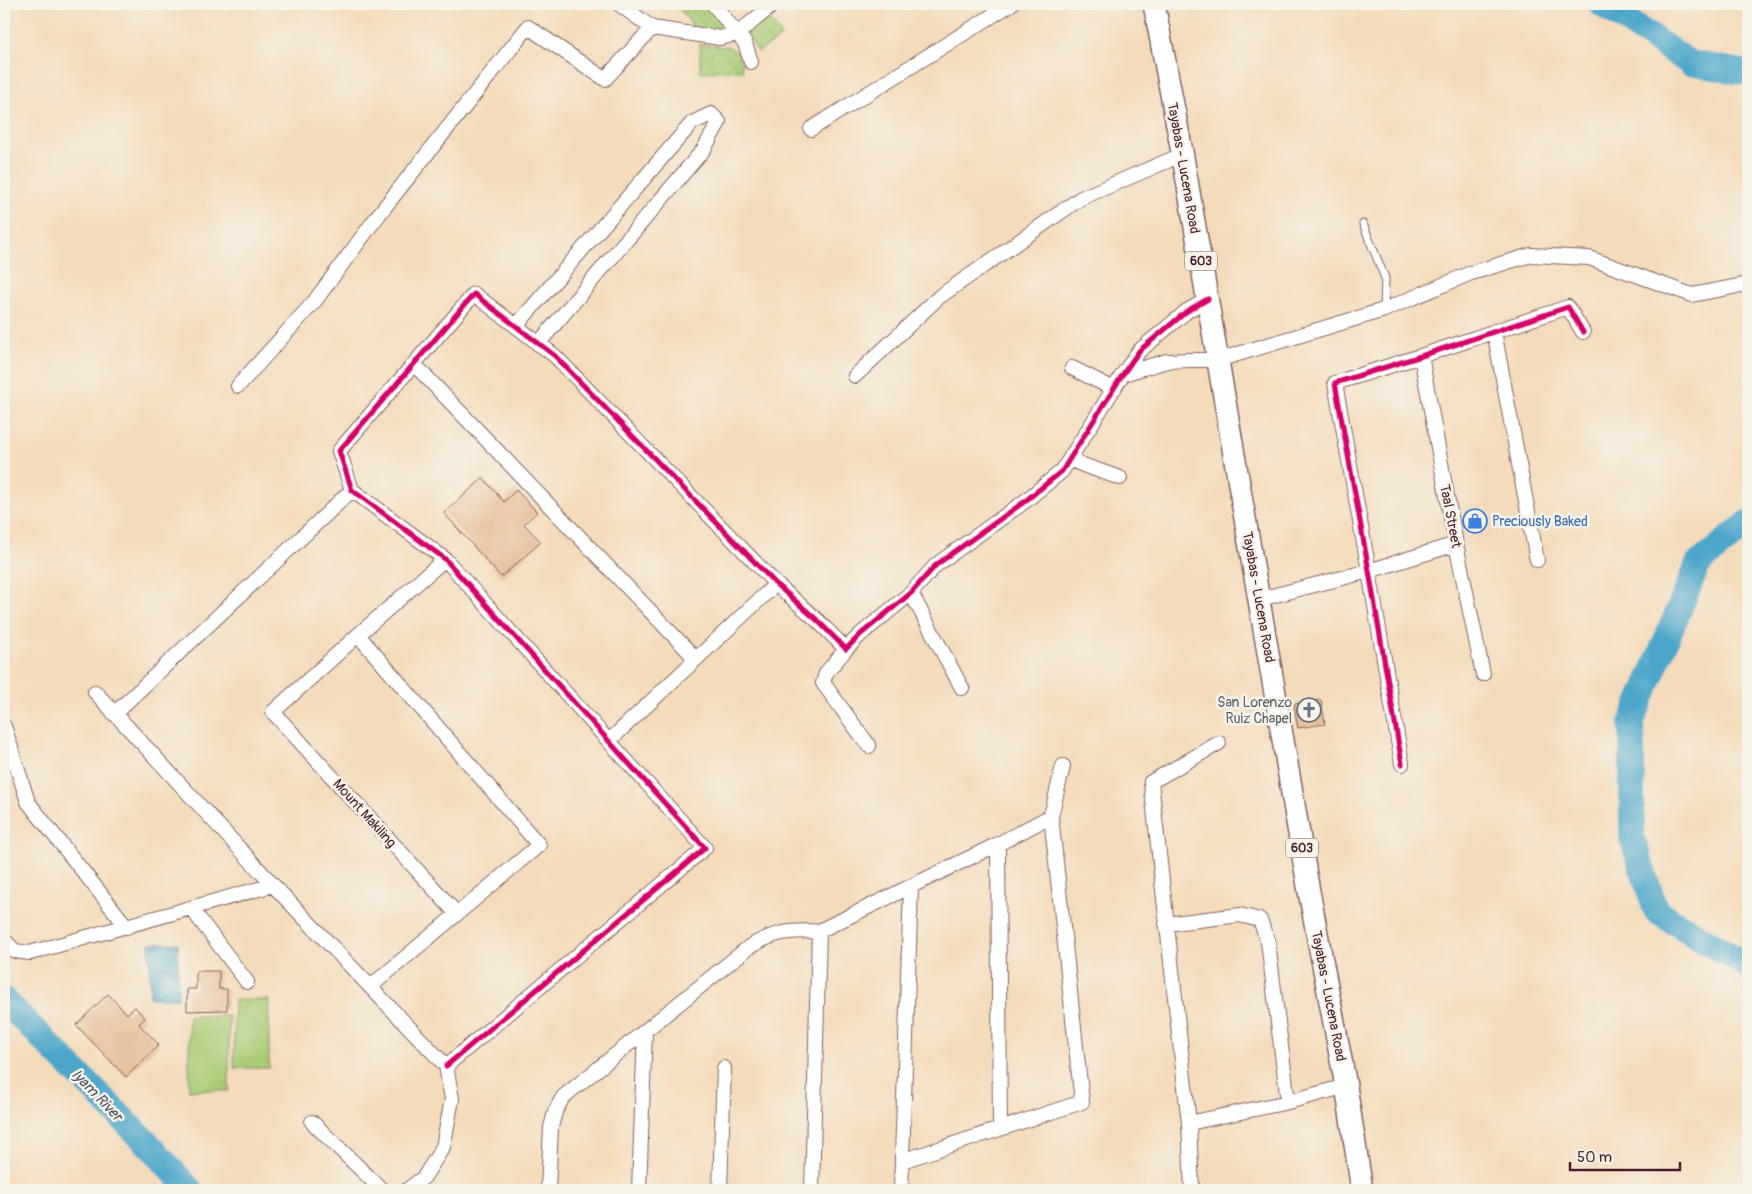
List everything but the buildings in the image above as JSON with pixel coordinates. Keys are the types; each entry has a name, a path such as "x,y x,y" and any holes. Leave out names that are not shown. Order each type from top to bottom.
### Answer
{"main road":[{"name":"Tayabas - Lucena Road","path":"1154,4 1208,299 1308,886 1346,1086 1362,1190"}],"street":[{"path":"619,4 652,28 720,38 737,34 774,4"},
{"path":"713,4 745,43 752,62"},
{"path":"811,129 1011,4"},
{"path":"238,386 314,302 380,213 528,27 605,79 652,28"},
{"path":"516,326 692,123 711,114 719,122 704,149 538,344"},
{"path":"855,376 939,297 1081,198 1172,159 1183,157"},
{"path":"1123,374 1167,362 1218,360 1384,310 1471,273 1531,255 1589,258 1692,295 1748,284"},
{"path":"446,1066 705,848 445,559 352,490 339,451 474,294 555,356 776,584 817,620 846,649"},
{"path":"869,746 823,683 826,673 861,634 911,593 936,565 1024,502 1062,471 1139,351 1187,311 1208,299"},
{"path":"1402,764 1335,383 1568,307 1583,332"},
{"path":"1494,332 1537,560"},
{"name":"Taal Street","path":"1421,356 1456,544 1483,674"},
{"path":"414,364 696,659"},
{"path":"1072,368 1114,389"},
{"path":"1070,459 1083,466 1120,478"},
{"path":"114,714 352,490"},
{"path":"1260,599 1369,571 1456,544"},
{"path":"370,987 539,846 358,635 445,559"},
{"path":"609,742 776,584"},
{"path":"911,593 962,688"},
{"name":"Mount Makiling","path":"358,635 273,712 457,914"},
{"path":"95,692 273,885 446,1066 452,1099 443,1147 424,1178 407,1190"},
{"path":"4,726 28,802 127,927"},
{"path":"1178,1190 1193,1188 1189,1123 1151,782 1219,743"},
{"path":"902,1162 1082,1102 1051,816 1063,766"},
{"path":"548,1190 551,1127 555,1112 563,1097 749,947 767,936 788,931 819,931 998,844 1051,816"},
{"path":"998,844 1000,1129"},
{"path":"4,940 15,951 30,953 273,885"},
{"path":"901,1190 912,886"},
{"path":"191,908 247,982"},
{"path":"1166,924 1240,915 1260,920 1268,942 1288,1102"},
{"path":"812,1190 819,931"},
{"path":"639,1190 645,1031"},
{"path":"720,1190 724,1068"},
{"path":"1189,1123 1288,1102 1346,1086"},
{"path":"312,1122 382,1190"}],"lane":[{"path":"1363,224 1385,278 1384,310"}],"green space":[{"path":"682,4 708,4 735,32 692,31 692,25 678,7"},
{"path":"768,15 782,37 758,52 744,30"},
{"path":"700,44 729,47 739,53 743,71 700,72"},
{"path":"234,1000 269,1000 269,1068 234,1068"},
{"path":"189,1016 229,1016 229,1091 189,1090"}],"water":[{"path":"149,943 178,943 178,998 150,998"}],"waterway":[{"path":"1601,4 1690,63 1748,73"},
{"path":"1748,523 1698,564 1632,721 1632,838 1656,911 1748,966"},
{"name":"Iyam River","path":"4,1000 150,1146 190,1190"}],"cycle path":[{"path":"446,1066 705,848 445,559 352,490 339,451 474,294 555,356 776,584 817,620 846,649 861,634 911,593 936,565 1024,502 1062,471 1139,351 1187,311 1208,299"},
{"path":"1402,764 1335,383 1568,307 1583,332"}],"place":[{"name":"Preciously Baked","path":"1475,521"},
{"name":"San Lorenzo Ruiz Chapel","path":"1309,710"}]}
